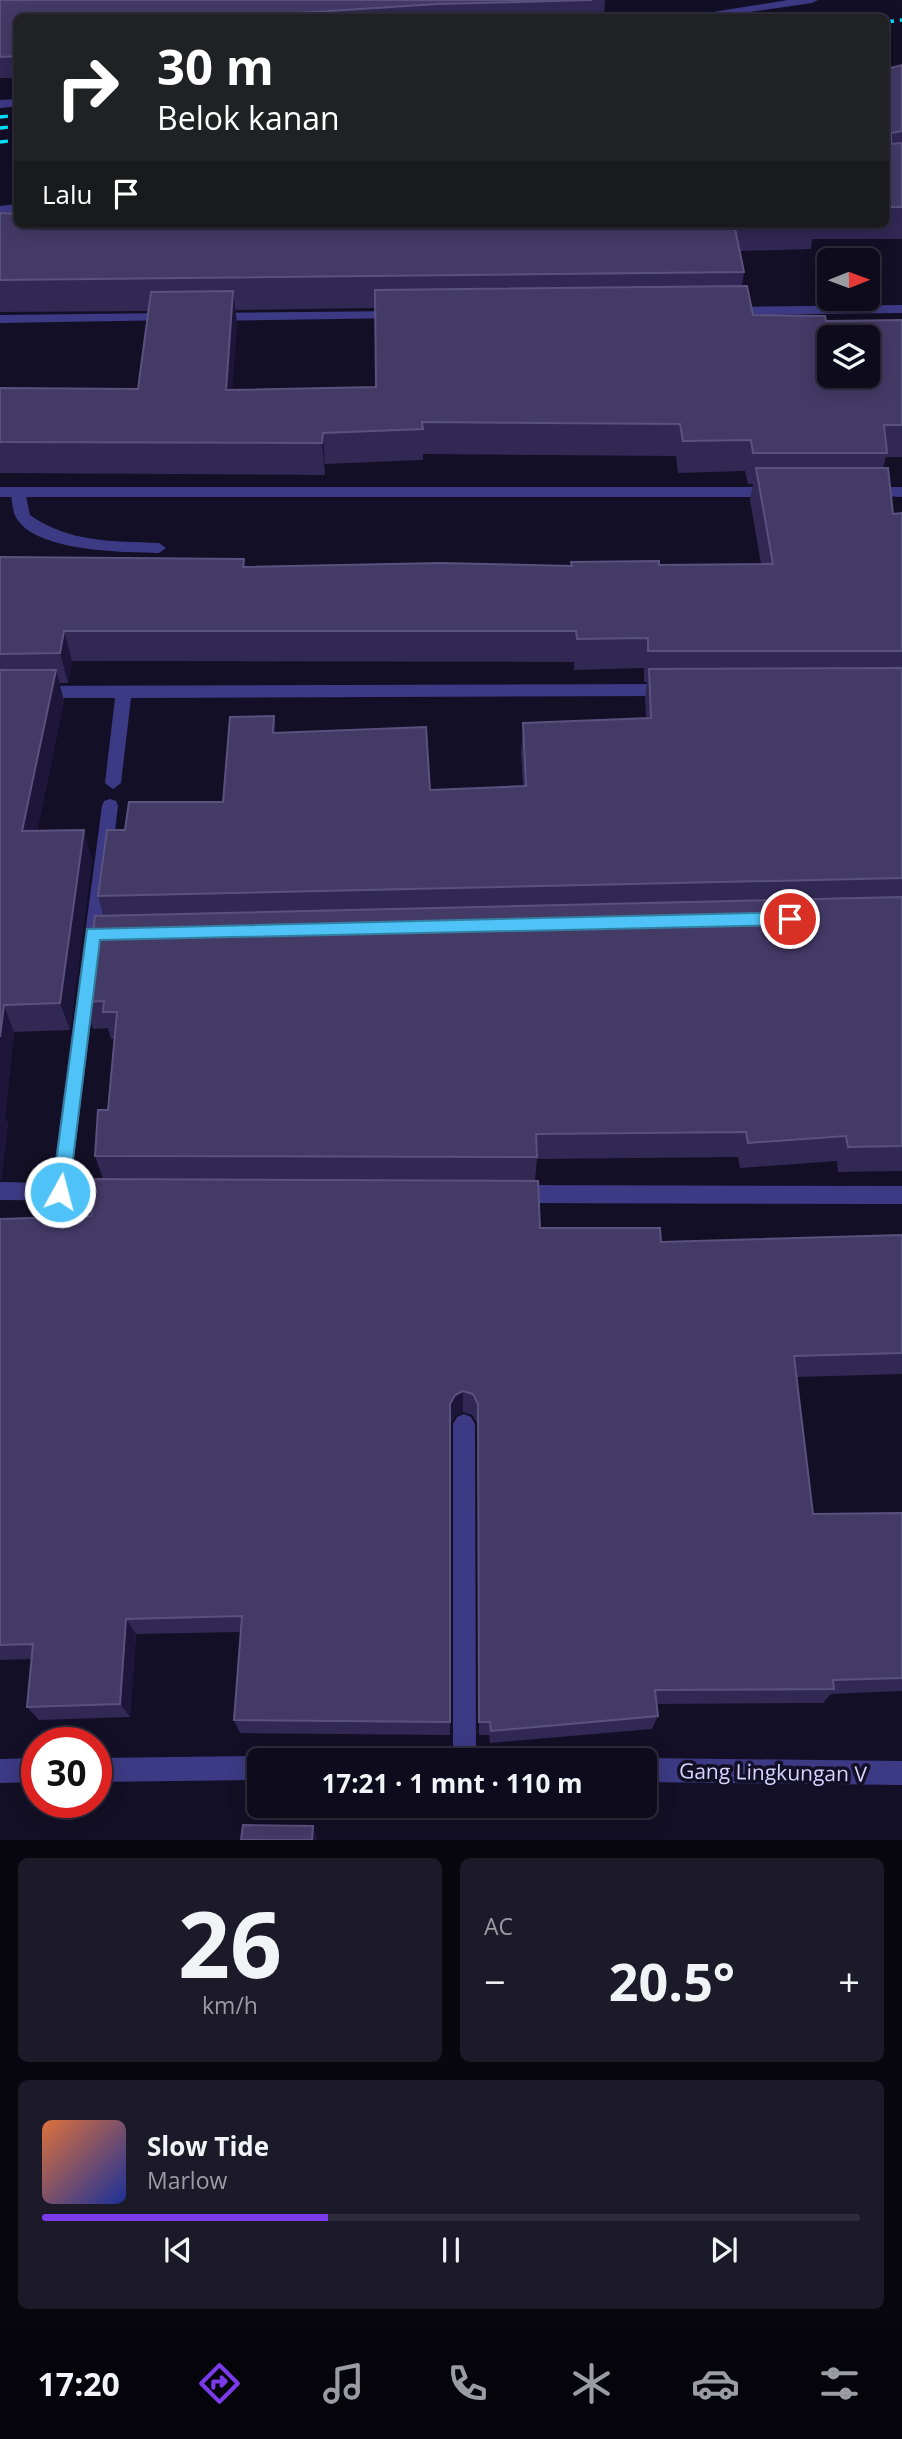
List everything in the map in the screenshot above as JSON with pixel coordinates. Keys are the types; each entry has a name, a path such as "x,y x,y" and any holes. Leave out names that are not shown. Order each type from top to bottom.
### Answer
{"street":[{"path":"697,14 728,6 812,0"},
{"path":"708,311 902,309"},
{"path":"0,319 416,314"},
{"path":"0,492 795,492"},
{"path":"18,492 23,517 45,533 96,547 159,548"},
{"path":"850,492 902,492"},
{"path":"0,692 680,690"},
{"path":"113,783 124,691"},
{"path":"60,1192 110,806"},
{"path":"93,934 134,933"},
{"path":"0,1191 129,1192"},
{"path":"502,1194 902,1195"},
{"path":"464,1424 465,1748"},
{"path":"112,1770 247,1768"},
{"path":"0,1770 21,1770"},
{"name":"Gang Lingkungan V","path":"657,1770 902,1773"}],"building":[{"path":"0,0 592,0 438,4 283,14 14,14 14,56 0,57"},
{"path":"902,65 902,131 891,133 891,144 902,143 902,207 889,207 889,68"},
{"path":"0,213 14,214 14,228 735,228 744,272 0,280"},
{"path":"747,286 753,315 825,316 826,321 902,320 902,425 884,425 887,453 753,453 751,440 683,441 680,424 422,422 423,429 323,433 322,443 0,442 0,388 138,389 151,292 233,291 226,390 376,387 375,290"},
{"path":"756,468 888,468 893,514 902,513 902,651 648,651 648,638 577,639 576,631 64,631 60,653 0,654 0,557 244,559 243,567 440,563 572,566 571,562 659,561 659,565 773,564"},
{"path":"902,668 902,878 98,896 107,830 125,830 129,802 223,802 230,717 274,716 273,733 426,727 430,790 526,786 523,723 651,718 649,669"},
{"path":"0,670 56,670 22,831 84,830 60,1003 4,1005 0,1037"},
{"path":"902,897 902,1146 848,1147 846,1136 748,1143 746,1132 536,1134 537,1157 95,1156 98,1110 108,1110 117,1012 103,1012 104,1001 84,1002 95,916"},
{"path":"94,1179 538,1181 540,1228 660,1228 661,1242 902,1235 902,1353 794,1356 813,1514 902,1513 902,1678 833,1680 834,1689 655,1690 658,1716 491,1731 490,1722 479,1722 478,1404 473,1394 463,1391 455,1395 450,1404 450,1722 234,1720 242,1616 126,1619 120,1704 27,1707 33,1644 0,1645 0,1219 91,1216"},
{"path":"243,1825 313,1826 312,1840 241,1840"}],"railway":[{"path":"889,22 902,20"},
{"path":"0,117 14,115"},
{"path":"0,128 14,126"},
{"path":"0,142 14,140"}],"route":[{"path":"60,1192 93,934 790,919"}]}
